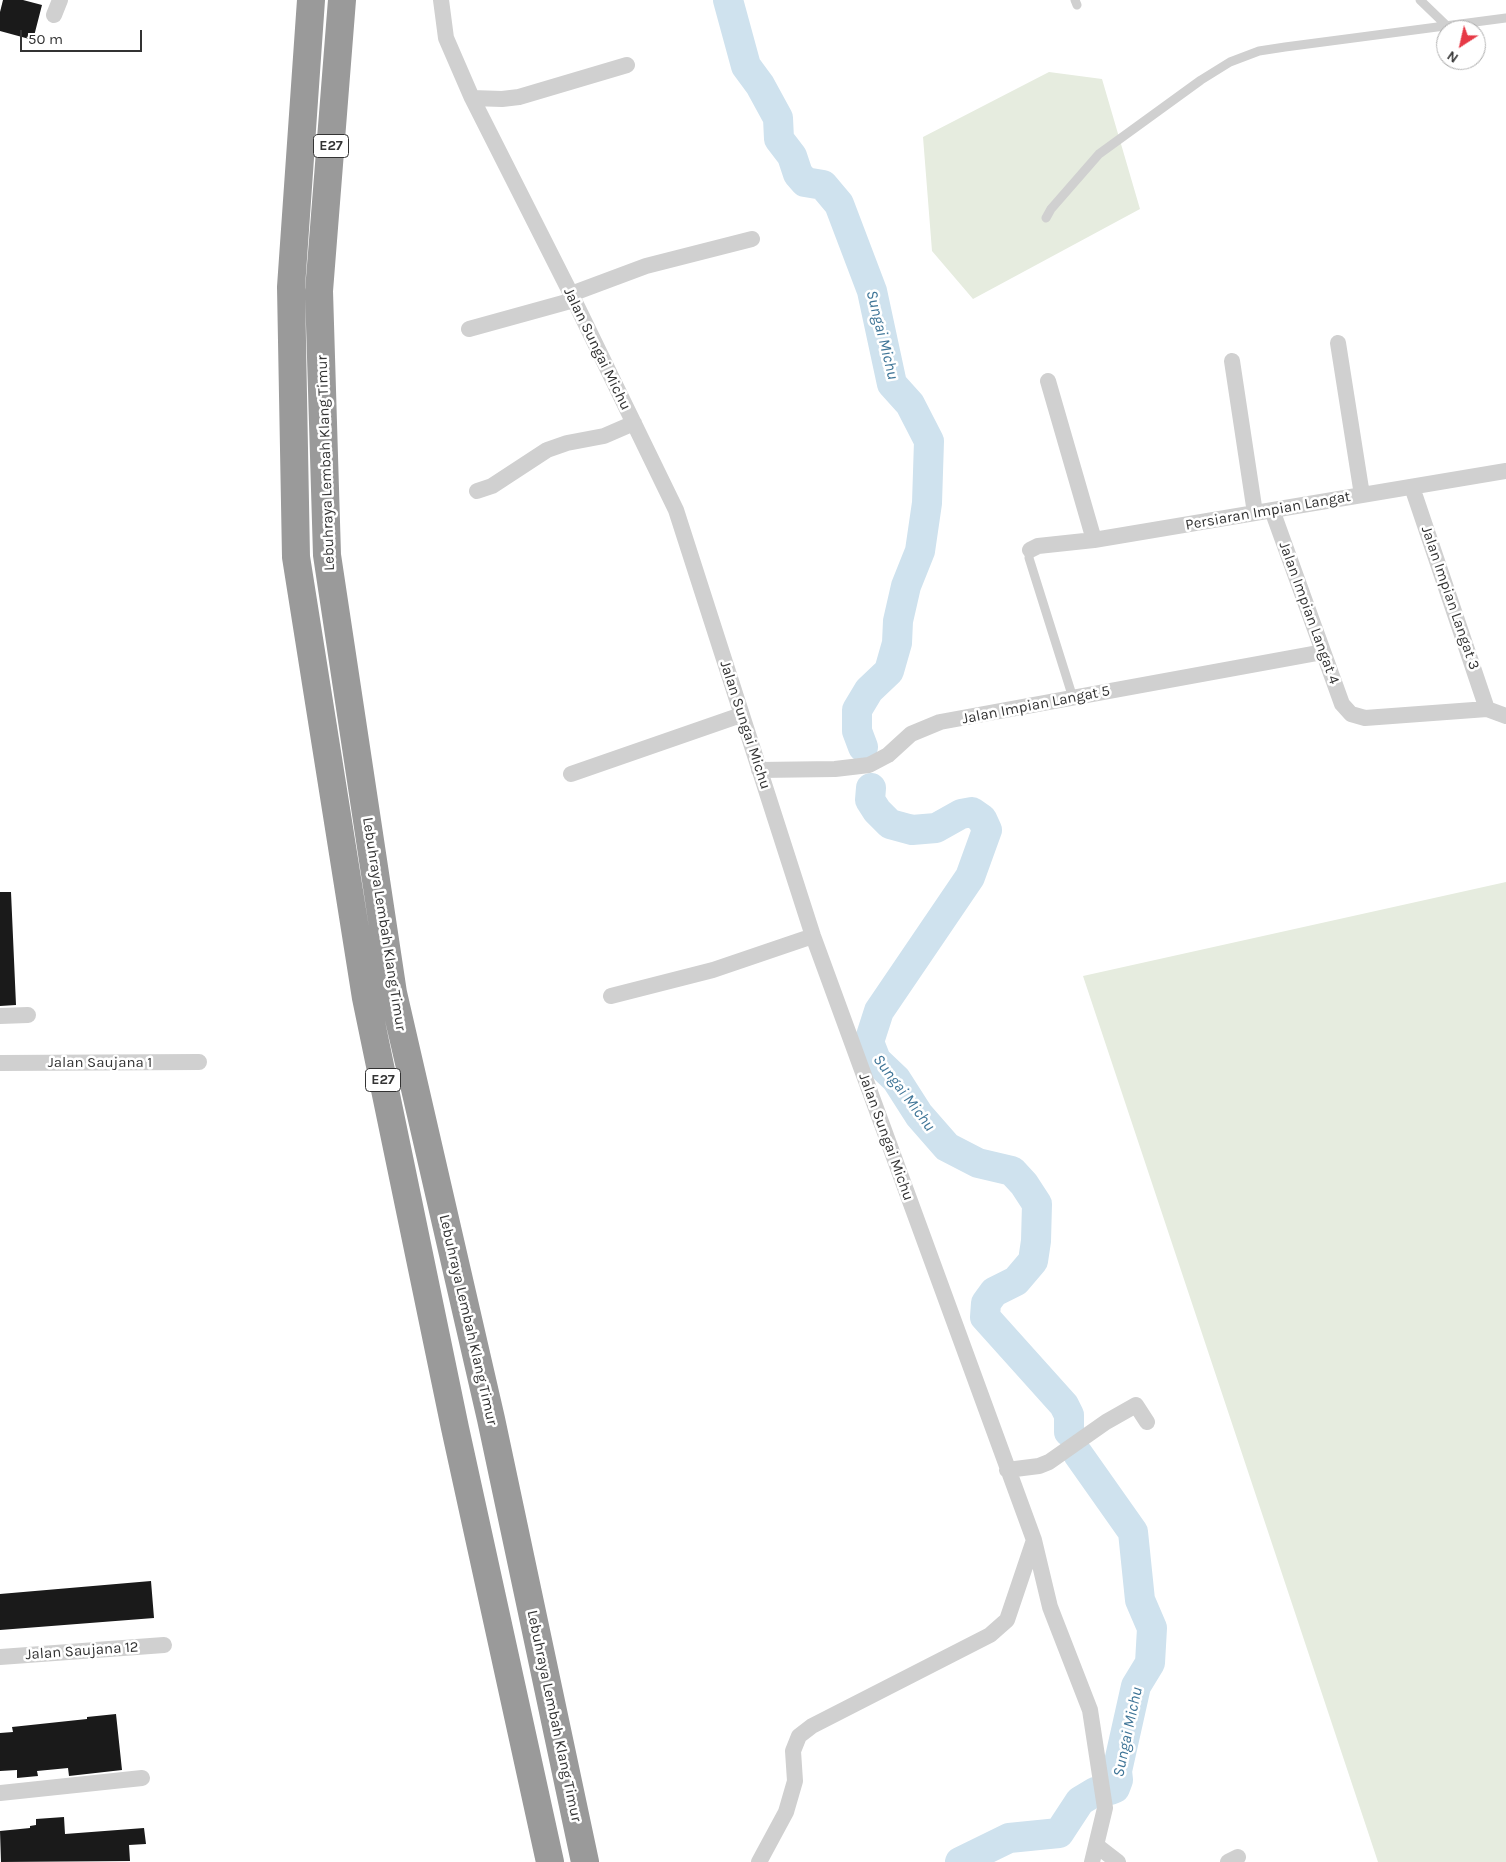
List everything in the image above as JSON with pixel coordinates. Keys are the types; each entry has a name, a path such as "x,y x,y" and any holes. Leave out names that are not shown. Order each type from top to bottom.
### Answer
{"highway":[{"name":"Lebuhraya Lembah Klang Timur","path":"311,0 291,287 296,557 366,998 455,1428 550,1862"},
{"name":"Lebuhraya Lembah Klang Timur","path":"342,0 320,291 327,555 392,994 493,1429 585,1862"}],"street":[{"path":"441,0 446,0"},
{"name":"Jalan Sungai Michu","path":"441,0 446,38 472,98 676,510 813,936 1034,1540 1050,1607 1090,1710 1105,1808 1092,1862"},
{"path":"472,98 502,100 518,97 627,65"},
{"path":"469,329 572,297 646,266 752,239"},
{"path":"1338,344 1362,495"},
{"path":"1232,361 1255,513"},
{"path":"1048,381 1094,540"},
{"path":"477,491 492,486 547,450 568,443 604,436 634,423"},
{"name":"Persiaran Impian Langat","path":"1030,550 1038,546 1094,540 1506,471"},
{"name":"Jalan Impian Langat 3","path":"1412,487 1487,709"},
{"name":"Jalan Impian Langat 4","path":"1272,510 1342,704 1351,714 1365,718 1487,709"},
{"name":"Jalan Impian Langat 5","path":"759,770 835,769 869,764 888,755 911,734 940,722 1323,652"},
{"path":"1487,709 1501,716 1506,716"},
{"path":"571,774 742,715"},
{"path":"611,996 713,970 813,936"},
{"path":"0,1016 28,1015"},
{"name":"Jalan Saujana 1","path":"0,1063 200,1062"},
{"path":"1007,1470 1033,1468 1049,1462 1106,1422 1136,1405 1147,1422"},
{"path":"760,1862 786,1812 795,1781 793,1751 798,1736 812,1726 990,1635 1007,1620 1034,1540"},
{"name":"Jalan Saujana 12","path":"0,1657 164,1645"},
{"path":"0,1793 142,1778"},
{"path":"1096,1845 1118,1862"}],"lane":[{"path":"1420,0 1441,20"},
{"path":"1486,21 1506,18"},
{"path":"1046,218 1099,154 1201,80 1230,62 1259,51 1436,28"},
{"path":"1030,550 1029,558 1073,698"}],"shaded area":[{"path":"1049,72 1102,79 1140,209 973,299 932,251 923,137"},
{"path":"1506,882 1506,1862 1378,1862 1083,976"}],"building":[{"path":"3,0 23,0 42,5 33,40 0,31 0,12"},
{"path":"0,892 11,892 16,1005 0,1006"},
{"path":"151,1581 154,1618 0,1630 0,1594"},
{"path":"116,1714 122,1770 69,1776 68,1768 37,1771 38,1776 17,1778 17,1770 0,1771 0,1733 13,1732 12,1727"},
{"path":"64,1817 65,1834 144,1828 146,1844 129,1845 130,1861 1,1862 0,1831 30,1828 30,1826 36,1825 36,1819"}],"waterway":[{"name":"Sungai Michu","path":"728,0 746,66 760,85 778,118 779,139 792,156 798,174 805,182 823,185 839,204 872,291 892,384 910,404 929,441 927,503 920,551 906,586 898,621 897,643 889,671 869,690 857,710 857,731 863,747"},
{"name":"Sungai Michu","path":"871,788 870,800 877,811 890,824 912,830 936,828 961,814 972,812 982,819 987,830 970,877 879,1011 869,1042 876,1060 896,1079 919,1115 947,1147 978,1163 1012,1171 1024,1184 1037,1204 1036,1241 1033,1261 1016,1281 994,1292 986,1303 985,1317 1064,1405 1069,1415 1069,1432"},
{"name":"Sungai Michu","path":"1078,1454 1133,1532 1140,1600 1152,1628 1150,1663 1136,1686 1117,1771 1118,1780 1115,1788 1110,1790"},
{"name":"Sungai Michu","path":"960,1862 1009,1838 1059,1833 1080,1801 1095,1792"}]}
